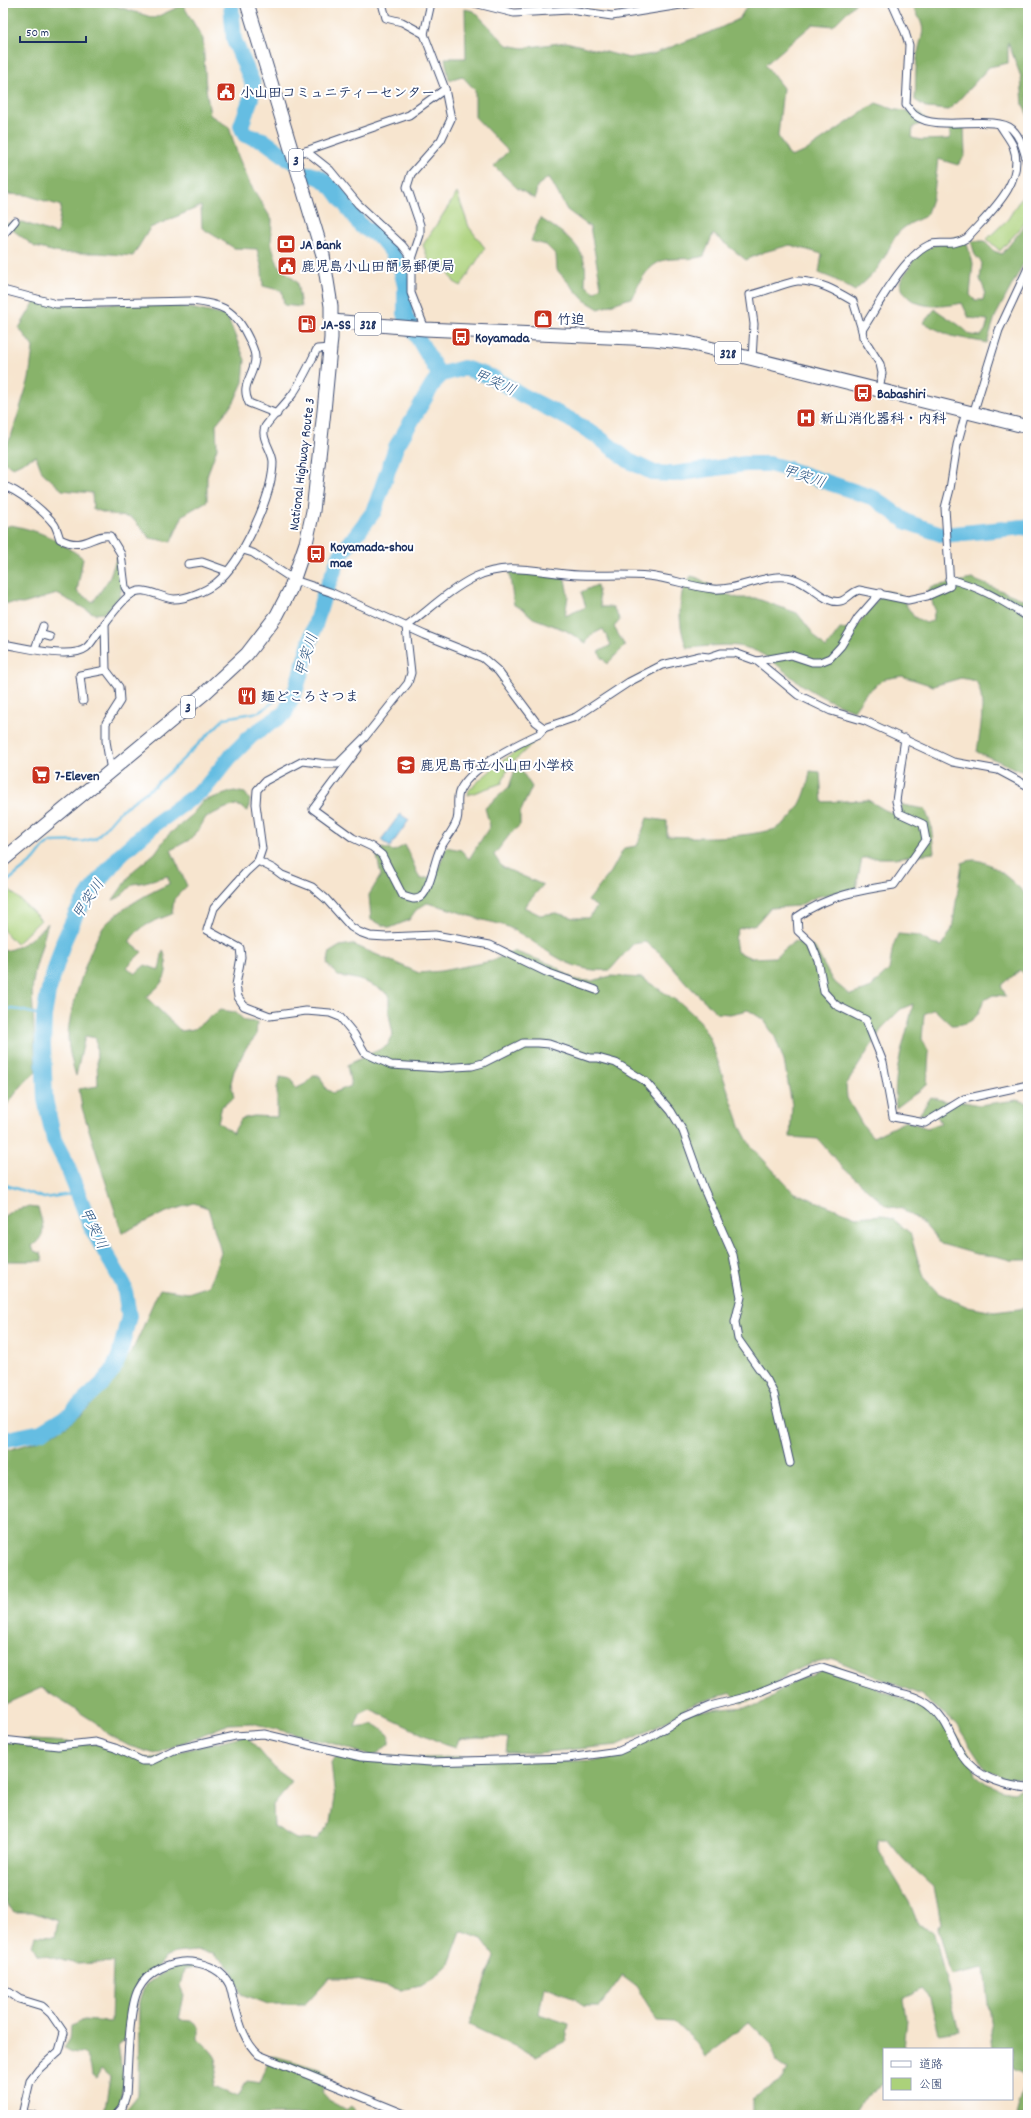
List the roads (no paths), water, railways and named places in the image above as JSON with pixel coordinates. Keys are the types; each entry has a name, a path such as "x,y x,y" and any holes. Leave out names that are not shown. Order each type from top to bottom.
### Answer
{"highway":[{"name":"National Highway Route 3","path":"3,860 206,692 247,654 277,615 294,580 306,543 313,511 332,321 323,255 300,153 247,3"},
{"name":"328","path":"332,321 404,327 669,340 689,343 879,391 1028,426"}],"street":[{"path":"382,3 386,18 402,22 424,34"},
{"path":"411,262 420,236 420,225 409,197 408,181 416,167 441,140 451,119 445,90 424,34 431,3"},
{"path":"474,3 514,13 570,10 612,16 693,3"},
{"path":"892,3 909,45 906,104 915,116 942,123 981,122 1000,125 1012,129 1024,146 1028,165"},
{"path":"300,153 409,115 445,90"},
{"path":"862,330 884,296 919,250 931,244 949,245 960,243 967,238 1004,196 1016,169 1013,146 1000,125"},
{"path":"300,153 330,170 358,204 409,254 411,262 411,293 423,328"},
{"path":"3,235 15,221"},
{"path":"406,627 447,593 476,576 507,568 520,567 578,575 608,574 648,576 714,589 787,577 808,584 825,599 834,602 840,601 859,590 880,593 902,599 916,599 946,589 950,586 945,508 950,489 957,445 970,413 999,330 1028,268"},
{"path":"752,359 754,324 750,295 797,281 831,288 853,301 863,337 880,364 882,373 879,391"},
{"path":"3,290 56,304 191,301 209,303 222,307 241,322 255,354 254,365 247,381 245,394 249,403 277,414"},
{"path":"3,644 74,653 86,648 105,623 130,595 145,590 166,598 176,599 196,593 216,583 243,550 266,499 273,462 264,436 264,428 277,414 302,379 316,350 330,348"},
{"path":"3,486 12,488 48,518 55,525 60,539 68,543 91,541 104,535 110,536 121,554 125,587 130,595"},
{"path":"243,550 253,553 294,580 330,592 406,627 483,658 498,671 536,722 544,728"},
{"path":"201,556 210,564"},
{"path":"188,564 202,562 227,571"},
{"path":"949,579 983,590 1028,617"},
{"path":"757,661 791,656 812,662 820,662 830,658 841,646 858,618 880,593"},
{"path":"105,623 106,670 119,687 120,701 106,723 106,741 110,771"},
{"path":"35,649 43,626"},
{"path":"406,627 411,673 408,683 365,737 338,764 303,761 265,782 258,790 256,804 262,849 258,861 246,872 214,908 207,930 240,948 241,957 236,985 238,997 244,1006 270,1016 306,1010 330,1012 340,1018 354,1034 365,1053 391,1065 440,1068 472,1066 483,1063 523,1044 538,1043 549,1044 590,1058 598,1058 616,1063 645,1081 671,1111 683,1131 703,1186 733,1255 741,1297 735,1322 738,1339 767,1380 774,1394 790,1463"},
{"path":"40,634 50,637"},
{"path":"365,737 362,744 313,809 353,838 372,847 382,855 403,896 417,899 422,896 433,872 439,850 456,822 459,811 457,800 460,789 474,773 496,756 539,734 544,728 576,718 629,682 662,665 700,656 709,657 721,652 735,652 757,661 798,695 831,711 865,722 905,738 953,762 998,770 1028,786"},
{"path":"84,702 80,675 106,670"},
{"path":"905,738 896,801 899,813 923,824 926,840 894,886 862,890 814,905 797,917 798,931 811,943 818,960 824,992 836,1005 866,1020 883,1062 892,1117 925,1123 964,1099 1028,1085"},
{"path":"258,861 274,869 282,876 312,887 326,899 351,927 359,932 370,936 386,937 435,936 490,945 546,972 596,990"},
{"path":"3,1740 58,1746 95,1742 142,1761 151,1761 174,1750 234,1736 264,1734 361,1757 430,1762 568,1758 619,1751 650,1737 682,1718 710,1706 750,1696 822,1668 922,1700 937,1713 950,1728 958,1748 970,1765 988,1779 1013,1786 1028,1788"},
{"path":"116,2115 122,2108 126,2095 133,2006 138,1989 148,1976 164,1966 182,1961 203,1964 218,1971 229,1984 240,2025 249,2046 259,2055 407,2115"},
{"path":"3,1988 19,1999 42,2006 51,2014 64,2033 59,2051 39,2069 30,2081 22,2114 33,2115"}],"water":[{"path":"400,814 409,820 390,847 381,840"}],"waterway":[{"path":"231,3 234,40 253,84 251,98 241,126 245,135 263,140 292,161"},
{"path":"310,174 321,178 334,189 361,226 380,237 392,252 401,269 405,286 405,316 440,376"},
{"name":"甲突川","path":"3,1440 41,1432 69,1415 103,1383 112,1372 119,1357 129,1316 124,1285 92,1229 66,1163 54,1140 45,1099 43,1045 44,1016 48,993 63,943 76,914 93,888 122,853 154,825 205,788 230,757 252,735 285,713 296,689 324,595 340,556 374,511 396,447 435,381 442,374 464,368 492,377 522,395 569,419 597,436 629,461 654,473 674,474 745,464 769,464 874,498 907,522 944,535 1023,527 1028,528"},
{"path":"3,885 34,860 44,847 51,842 84,841 96,838 121,810 153,787 225,718 259,712 285,694 296,689"},
{"path":"3,1008 20,1010 44,1016"},
{"path":"3,1126 3,1134"},
{"path":"3,1184 44,1198 78,1193"}],"place":[{"name":"小山田コミュニティーセンター","path":"226,92"},
{"name":"JA Bank","path":"286,244"},
{"name":"鹿児島小山田簡易郵便局","path":"287,266"},
{"name":"竹迫","path":"543,319"},
{"name":"JA-SS","path":"307,324"},
{"name":"Koyamada","path":"461,337"},
{"name":"Babashiri","path":"863,393"},
{"name":"新山消化器科・内科","path":"806,418"},
{"name":"Koyamada-shou mae","path":"316,554"},
{"name":"麺どころさつま","path":"247,696"},
{"name":"鹿児島市立小山田小学校","path":"406,765"},
{"name":"7-Eleven","path":"41,775"}]}
